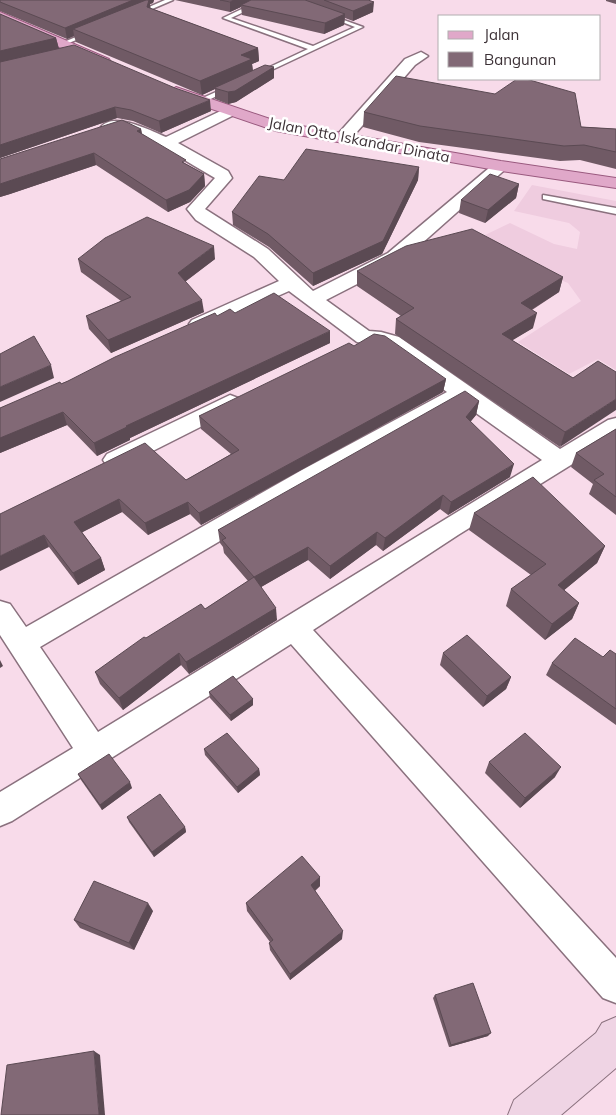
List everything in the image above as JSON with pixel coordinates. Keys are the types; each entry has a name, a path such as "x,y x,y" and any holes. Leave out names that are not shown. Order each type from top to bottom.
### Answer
{"main road":[{"path":"0,16 65,50 120,69"},
{"name":"Jalan Otto Iskandar Dinata","path":"164,87 229,112 276,126 501,166 616,183"},
{"path":"529,1115 610,1047 616,1037"}],"street":[{"path":"343,138 410,62 421,56"},
{"path":"166,143 229,112"},
{"path":"95,132 121,125 166,143 222,175 224,178 196,209 202,216 261,253 292,282 364,336 381,338 392,342 559,460"},
{"path":"312,298 394,257 501,166"},
{"path":"177,334 292,282"},
{"path":"338,350 364,336"},
{"path":"21,644 311,476 464,392"},
{"path":"96,469 251,393"},
{"path":"0,810 616,426"},
{"path":"0,612 93,751"},
{"path":"294,628 616,985"}],"lane":[{"path":"130,16 170,0"},
{"path":"266,0 226,18 315,49"},
{"path":"253,77 360,27 322,13"},
{"path":"65,50 94,32"},
{"path":"200,101 235,85"},
{"path":"546,196 616,211"}],"shaded area":[{"path":"532,185 616,201 616,370 598,359 569,374 518,342 581,301 568,283 543,273 485,235 510,223 554,244 577,249 580,232 569,223 514,211"}],"building":[{"path":"0,0 133,0 65,28 0,2"},
{"path":"149,0 147,7 258,48 241,55 252,59 200,81 73,29"},
{"path":"251,0 305,0 345,14 325,23 241,5"},
{"path":"324,0 368,0 374,2 353,11"},
{"path":"0,14 56,38 0,51"},
{"path":"74,45 175,88 210,100 159,121 131,110 115,107 0,145 0,62"},
{"path":"265,65 274,67 235,91 228,92 214,88"},
{"path":"396,76 495,94 516,80 530,80 575,93 581,127 616,129 616,152 584,145 564,146 420,126 364,112"},
{"path":"122,120 141,129 137,131 186,160 182,162 204,174 189,190 166,200 94,153 0,184 0,159"},
{"path":"306,149 419,167 383,241 313,273 268,234 232,212 259,176 284,180"},
{"path":"490,174 519,184 488,210 461,200"},
{"path":"147,217 214,246 178,273 202,300 108,340 86,316 131,297 78,259 105,238"},
{"path":"472,229 563,277 521,303 537,313 502,334 573,378 598,361 616,372 616,399 565,432 396,319 414,308 357,271 406,246"},
{"path":"274,293 330,331 126,426 94,443 63,412 0,438 0,408 60,382 61,384 68,381 115,357 215,313 217,316 230,309 235,313"},
{"path":"374,334 385,336 446,379 199,513 188,502 145,523 119,499 74,522 101,558 73,573 44,535 0,556 0,514 145,443 186,480 239,450 199,416 349,343 354,346"},
{"path":"34,336 51,365 0,387 0,354"},
{"path":"465,391 479,401 466,417 514,464 451,502 443,495 385,538 377,532 330,566 308,547 254,577 222,540 226,538 218,530"},
{"path":"616,429 616,497 594,480 604,474 576,453"},
{"path":"533,477 605,546 558,585 579,603 552,624 511,589 546,564 474,513"},
{"path":"254,577 276,608 186,662 179,653 119,698 95,672 144,637 146,638 201,604 205,609"},
{"path":"467,635 511,677 487,696 443,653"},
{"path":"575,638 603,657 610,650 616,654 616,709 552,663"},
{"path":"233,676 253,699 230,715 209,692"},
{"path":"227,733 259,769 237,787 204,749"},
{"path":"525,733 561,767 525,798 489,762"},
{"path":"109,754 130,782 100,805 78,774"},
{"path":"160,794 185,827 152,852 127,817"},
{"path":"302,856 320,877 311,885 343,931 290,974 269,943 273,940 246,903"},
{"path":"94,881 148,903 129,943 74,920"},
{"path":"473,983 491,1033 451,1045 435,995"},
{"path":"94,1051 99,1115 1,1115 7,1065"}]}
